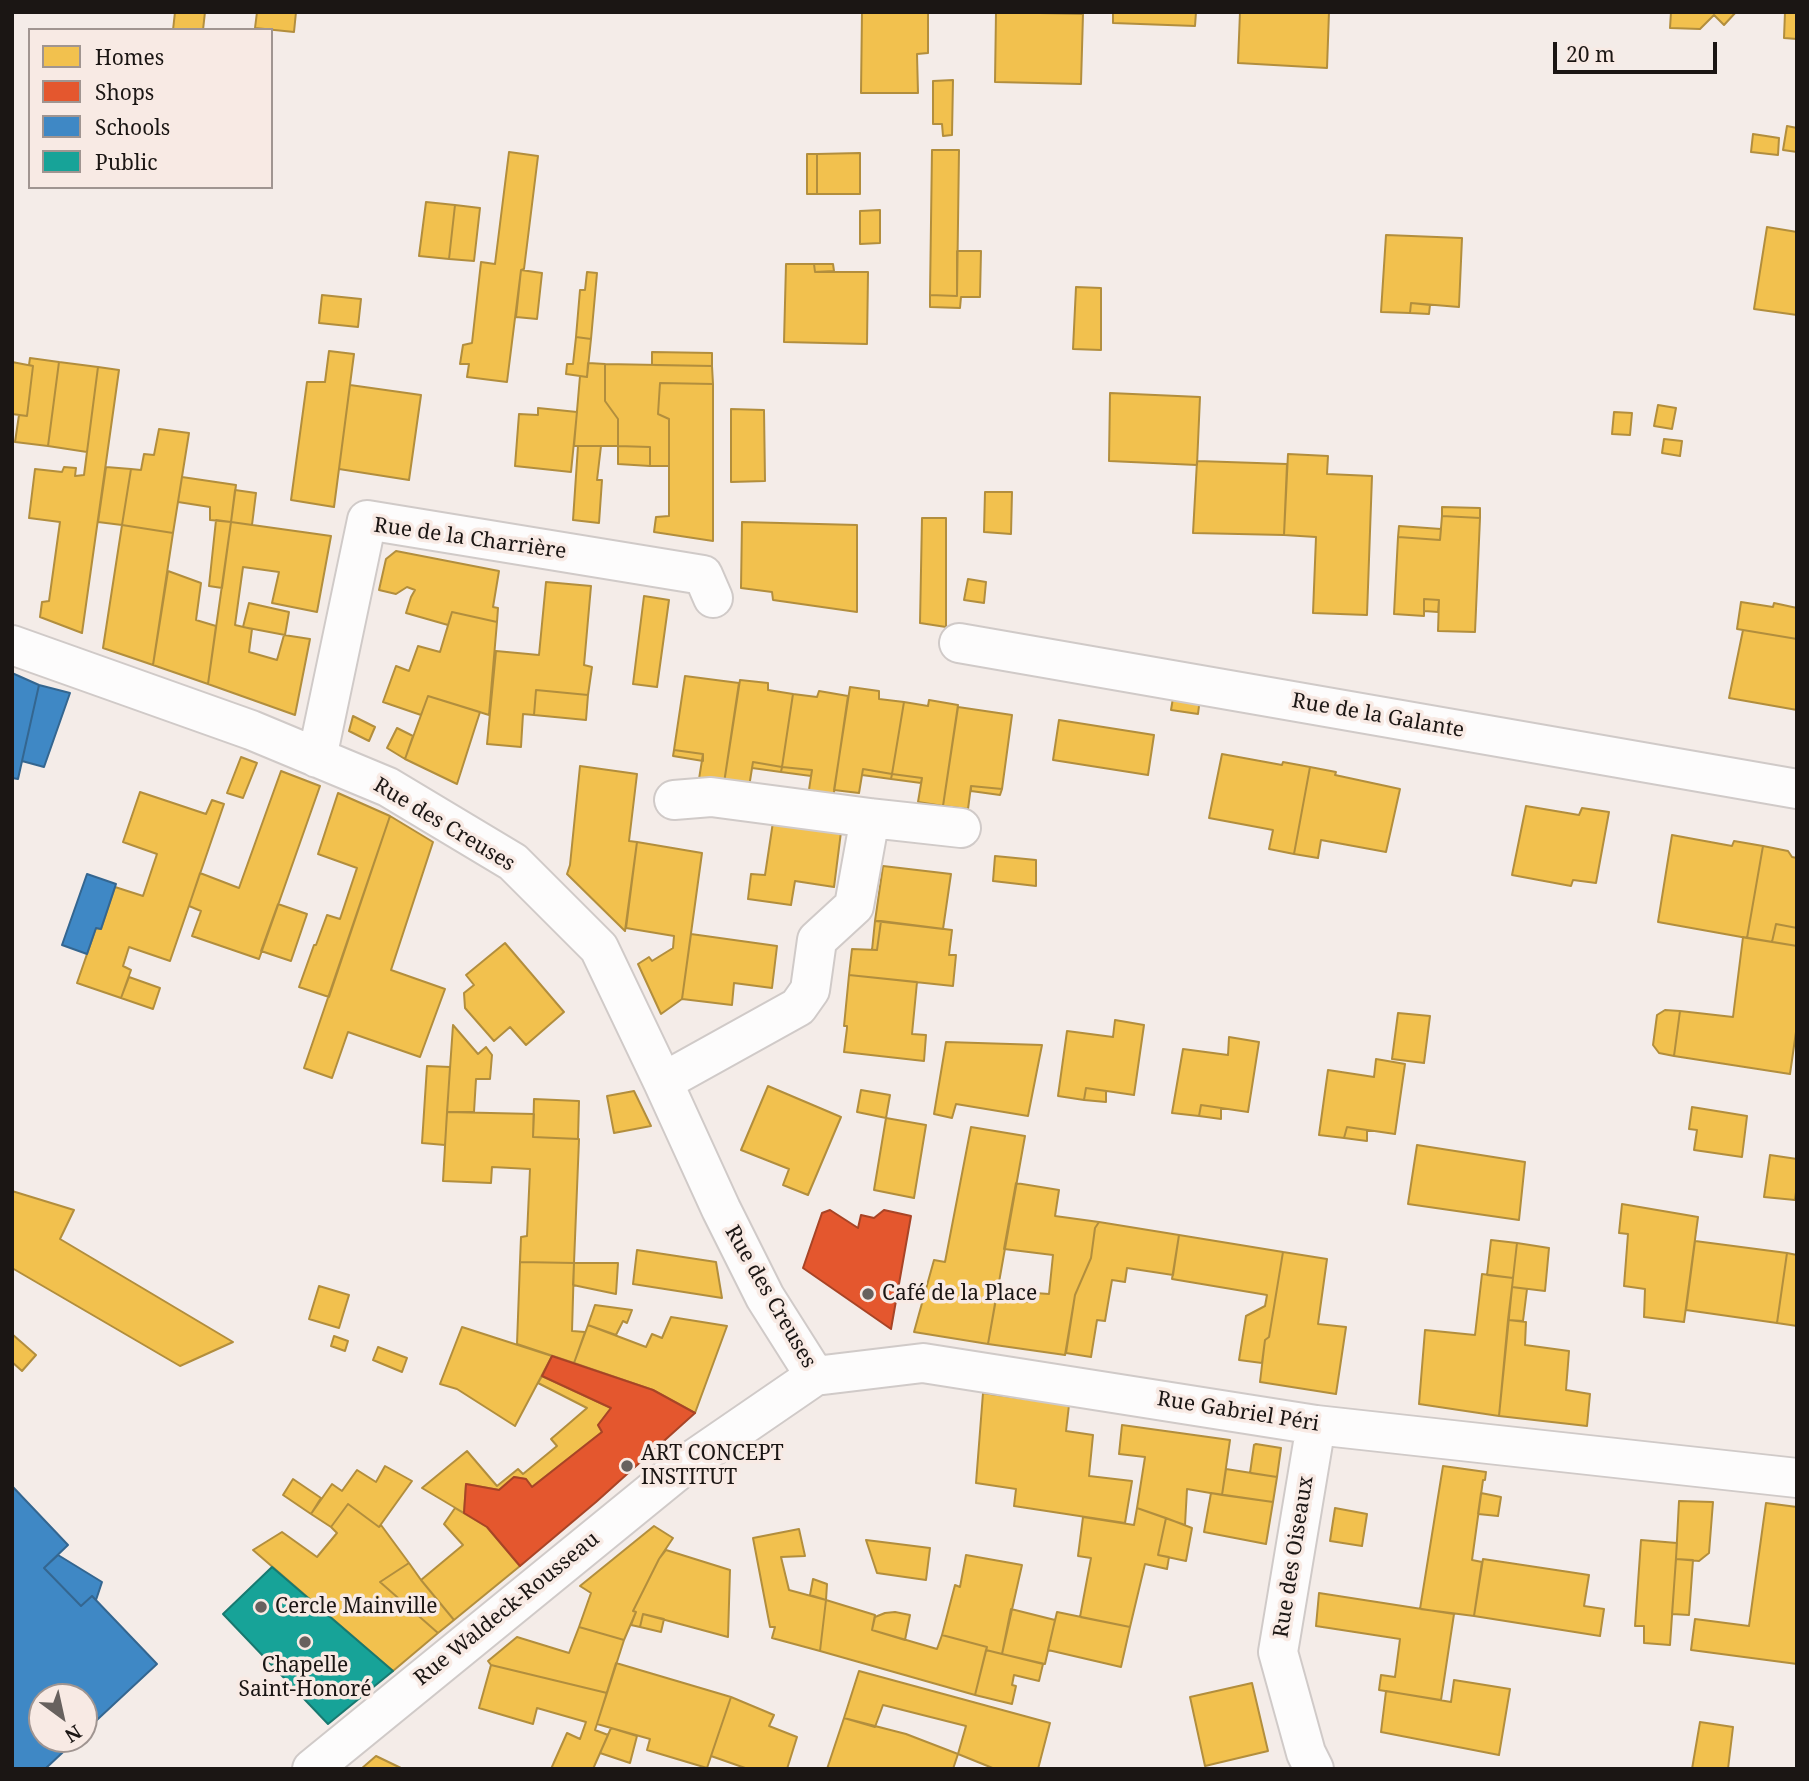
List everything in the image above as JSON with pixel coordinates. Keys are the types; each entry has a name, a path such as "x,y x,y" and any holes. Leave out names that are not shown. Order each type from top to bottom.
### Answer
{"street":[{"name":"Rue de la Charrière","path":"317,758 367,520 703,575 713,598"},
{"name":"Rue de la Galante","path":"958,643 1797,789"},
{"name":"Rue des Creuses","path":"12,645 251,730 388,787 513,862 599,948 765,1297 815,1376"},
{"path":"674,800 711,797 961,828"},
{"path":"663,1082 798,1007 810,990 817,940 855,906 870,818"},
{"name":"Rue Gabriel Péri","path":"703,1452 815,1376 923,1363 1316,1425 1797,1478"},
{"name":"Rue des Oiseaux","path":"1314,1769 1306,1753 1278,1652 1316,1425"},
{"name":"Rue Waldeck-Rousseau","path":"312,1769 703,1452"}],"building: Homes":[{"path":"175,12 205,12 203,28 173,28"},
{"path":"257,12 296,12 294,32 255,28"},
{"path":"862,12 928,12 928,53 917,54 918,93 861,93"},
{"path":"996,12 1083,14 1081,84 995,82"},
{"path":"1113,12 1196,12 1195,26 1113,23"},
{"path":"1240,12 1329,12 1327,68 1238,63"},
{"path":"1671,12 1736,12 1724,25 1714,15 1700,29 1670,28"},
{"path":"1785,12 1797,12 1797,39 1784,38"},
{"path":"953,80 952,135 943,136 942,124 933,124 933,81"},
{"path":"1787,126 1797,128 1797,152 1783,150"},
{"path":"1753,134 1779,138 1778,155 1751,152"},
{"path":"932,150 959,150 957,296 930,295"},
{"path":"509,152 538,156 507,382 467,377 469,364 460,364 463,345 472,343 481,262 495,264"},
{"path":"860,153 860,194 817,194 817,154"},
{"path":"807,154 817,154 817,194 807,194"},
{"path":"426,202 455,205 449,259 419,256"},
{"path":"455,205 480,208 474,261 449,259"},
{"path":"880,210 880,243 860,244 860,211"},
{"path":"1767,227 1797,232 1797,315 1754,309"},
{"path":"1386,235 1462,238 1459,307 1411,303 1410,313 1381,312"},
{"path":"957,251 981,251 980,297 961,297 960,308 930,307 930,295 957,296"},
{"path":"786,264 814,264 815,272 868,272 867,344 784,342"},
{"path":"814,264 833,264 834,271 815,272"},
{"path":"521,270 542,273 537,319 516,317"},
{"path":"587,272 597,273 591,339 576,337 580,290 585,290"},
{"path":"1076,287 1101,288 1101,350 1073,349"},
{"path":"322,295 361,299 358,327 319,323"},
{"path":"1411,303 1430,305 1429,314 1410,313"},
{"path":"576,337 591,339 587,377 566,374 567,364 573,364"},
{"path":"329,351 354,354 334,507 291,500 307,382 325,382"},
{"path":"652,352 712,353 712,366 652,365"},
{"path":"30,358 59,362 48,446 15,442 19,415 27,416 33,366 29,365"},
{"path":"12,362 33,366 27,416 12,414"},
{"path":"59,362 98,367 87,452 48,446"},
{"path":"588,363 605,364 605,401 618,419 618,446 574,446 580,376 587,377"},
{"path":"605,364 712,366 713,384 660,383 658,414 669,419 669,466 650,466 650,447 618,446 618,419 605,401"},
{"path":"98,367 119,370 82,633 40,617 42,602 49,601 60,522 29,518 35,469 62,472 64,467 76,468 75,476 84,475"},
{"path":"660,383 713,384 713,541 654,532 656,517 669,516 669,419 658,414"},
{"path":"350,385 421,395 409,480 339,469"},
{"path":"1110,393 1200,397 1197,465 1109,461"},
{"path":"1658,405 1676,408 1672,429 1654,426"},
{"path":"538,408 577,412 571,472 515,466 519,414 538,415"},
{"path":"731,409 764,410 765,481 731,482"},
{"path":"1614,412 1632,413 1630,435 1612,434"},
{"path":"159,429 189,433 173,533 122,525 131,469 141,470 144,454 154,455"},
{"path":"1664,439 1682,441 1680,456 1662,453"},
{"path":"578,446 601,446 597,480 602,480 599,523 573,520"},
{"path":"618,446 650,447 650,466 618,464"},
{"path":"1288,454 1328,456 1327,474 1372,476 1367,615 1313,613 1316,537 1284,535"},
{"path":"1197,461 1287,464 1284,535 1193,533"},
{"path":"106,467 131,469 122,525 98,522"},
{"path":"182,477 236,485 231,522 210,520 210,507 178,502"},
{"path":"235,490 256,493 252,525 231,522"},
{"path":"985,492 1012,492 1011,534 984,532"},
{"path":"1442,507 1480,508 1480,518 1442,516"},
{"path":"1442,516 1480,518 1475,632 1438,631 1439,600 1424,599 1424,616 1394,614 1398,537 1440,540"},
{"path":"922,518 946,518 946,627 920,623"},
{"path":"216,520 231,522 222,588 209,586"},
{"path":"231,522 331,536 317,612 272,603 279,572 243,567 235,625 252,629 249,652 277,660 284,635 310,639 295,715 208,684"},
{"path":"742,522 857,525 857,612 773,600 772,592 741,588"},
{"path":"122,525 173,533 153,665 103,648"},
{"path":"1399,526 1441,529 1440,540 1398,537"},
{"path":"396,551 499,571 493,607 498,608 497,622 452,612 448,625 406,613 415,590 407,587 396,594 379,590 386,559"},
{"path":"168,571 201,583 196,620 216,626 208,684 153,665"},
{"path":"968,579 986,582 984,603 964,600"},
{"path":"546,582 591,586 584,665 592,667 588,695 536,690 534,715 523,714 521,747 487,744 496,651 539,655"},
{"path":"644,596 669,600 657,687 633,684"},
{"path":"1424,599 1439,600 1438,612 1424,611"},
{"path":"1741,602 1773,607 1774,603 1797,608 1797,639 1737,629"},
{"path":"249,603 289,612 285,635 243,627"},
{"path":"452,612 497,622 489,715 428,696 421,715 383,702 396,666 409,671 418,646 440,652"},
{"path":"1743,630 1797,639 1797,710 1729,698"},
{"path":"685,676 739,683 724,783 699,779 703,754 674,750"},
{"path":"740,680 768,683 768,690 793,694 782,767 753,762 749,787 724,783"},
{"path":"850,687 879,691 879,699 904,702 892,774 863,769 859,793 834,790"},
{"path":"536,690 588,695 586,720 534,715"},
{"path":"819,691 848,696 833,799 808,796 812,770 782,767 793,694 817,697"},
{"path":"1174,692 1200,698 1198,714 1171,710"},
{"path":"428,696 480,712 457,784 405,759"},
{"path":"929,700 958,705 943,806 918,802 922,778 892,774 904,702 928,706"},
{"path":"958,707 1012,715 1002,789 971,786 968,809 943,806"},
{"path":"353,716 375,727 369,741 349,731"},
{"path":"1059,720 1154,735 1148,775 1053,760"},
{"path":"397,728 413,736 405,759 387,748"},
{"path":"674,750 703,754 703,761 673,756"},
{"path":"1222,754 1282,765 1283,762 1310,767 1294,854 1269,849 1273,830 1209,818"},
{"path":"241,757 257,763 243,798 227,793"},
{"path":"753,762 782,767 781,772 752,768"},
{"path":"580,766 637,774 629,841 637,842 625,931 567,874"},
{"path":"782,767 812,770 811,776 781,772"},
{"path":"1310,767 1400,789 1386,852 1321,840 1318,858 1294,854"},
{"path":"863,769 892,774 891,779 862,775"},
{"path":"281,771 320,786 259,959 192,936 201,911 189,906 200,873 239,888"},
{"path":"892,774 922,778 921,783 891,779"},
{"path":"971,786 1002,789 1000,795 971,791"},
{"path":"140,792 206,814 212,800 224,804 170,961 129,947 123,966 131,970 121,998 77,983 96,928 101,929 115,887 143,896 157,854 123,842"},
{"path":"338,793 390,816 329,997 299,987 327,915 340,919 357,868 318,854"},
{"path":"1526,806 1579,815 1582,808 1609,812 1596,883 1573,880 1571,886 1512,875"},
{"path":"390,816 433,842 391,970 445,989 420,1057 348,1032 332,1078 304,1068"},
{"path":"773,822 841,832 834,887 795,881 791,905 748,899 751,874 765,875"},
{"path":"1672,835 1732,846 1734,841 1763,846 1747,938 1658,922"},
{"path":"637,842 702,853 682,999 661,1014 638,964 649,957 652,961 673,948 674,936 626,928"},
{"path":"1763,846 1788,851 1792,857 1797,858 1797,928 1776,924 1772,942 1747,938"},
{"path":"995,856 1036,860 1036,886 993,881"},
{"path":"883,866 951,874 943,929 875,921"},
{"path":"278,904 307,914 291,961 261,951"},
{"path":"875,921 881,921 877,950 872,950"},
{"path":"881,921 952,930 949,955 956,955 953,986 849,975 852,949 877,950"},
{"path":"1776,924 1797,928 1797,946 1772,942"},
{"path":"691,934 777,946 772,988 734,983 732,1005 682,999"},
{"path":"1743,937 1797,946 1797,1025 1790,1074 1674,1056 1680,1011 1733,1017"},
{"path":"505,943 564,1012 526,1045 510,1027 494,1041 465,1008 464,993 474,985 466,975"},
{"path":"849,975 917,982 912,1034 926,1035 924,1061 844,1052"},
{"path":"129,977 160,988 153,1009 121,998"},
{"path":"1665,1010 1680,1011 1674,1056 1659,1053 1653,1045 1657,1015"},
{"path":"1398,1013 1430,1016 1424,1063 1392,1059"},
{"path":"1115,1020 1144,1025 1134,1095 1086,1088 1084,1100 1058,1096 1067,1031 1113,1037"},
{"path":"453,1025 478,1054 486,1047 492,1055 490,1079 476,1079 474,1112 447,1112"},
{"path":"1229,1037 1259,1042 1248,1112 1201,1105 1199,1116 1172,1113 1183,1049 1228,1055"},
{"path":"946,1042 1042,1045 1028,1116 956,1104 952,1118 934,1114"},
{"path":"1376,1059 1405,1064 1395,1134 1347,1127 1344,1138 1319,1135 1328,1070 1374,1077"},
{"path":"427,1066 450,1067 445,1145 422,1143"},
{"path":"768,1086 841,1117 808,1195 783,1185 789,1169 741,1150"},
{"path":"1086,1088 1106,1091 1106,1102 1084,1100"},
{"path":"861,1090 890,1095 886,1118 857,1112"},
{"path":"634,1091 651,1126 614,1133 607,1096"},
{"path":"534,1099 579,1101 578,1139 533,1137"},
{"path":"1201,1105 1221,1108 1221,1119 1199,1116"},
{"path":"1692,1107 1747,1116 1742,1157 1694,1150 1697,1130 1689,1129"},
{"path":"447,1112 534,1114 533,1137 579,1139 574,1263 520,1262 521,1237 527,1236 530,1169 492,1167 491,1183 443,1181"},
{"path":"886,1118 926,1125 914,1198 874,1190"},
{"path":"971,1127 1025,1136 988,1344 914,1332 934,1260 945,1262"},
{"path":"1347,1127 1367,1130 1367,1141 1344,1138"},
{"path":"1417,1145 1525,1162 1519,1220 1408,1204"},
{"path":"1770,1155 1797,1159 1795,1200 1764,1197"},
{"path":"1016,1183 1059,1190 1055,1216 1099,1222 1095,1228 1091,1258 1075,1295 1065,1355 988,1344 996,1298 1032,1302 1035,1293 1049,1294 1053,1255 1004,1249"},
{"path":"12,1191 74,1210 60,1239 233,1342 180,1366 12,1268"},
{"path":"1622,1204 1698,1217 1684,1322 1644,1317 1645,1289 1624,1286 1628,1234 1619,1233"},
{"path":"1099,1222 1179,1235 1173,1275 1127,1268 1125,1282 1112,1280 1105,1321 1097,1320 1091,1357 1066,1353 1075,1295 1091,1258 1095,1228"},
{"path":"1179,1235 1283,1252 1262,1363 1239,1360 1246,1316 1265,1306 1267,1295 1172,1279"},
{"path":"1491,1240 1517,1243 1513,1278 1487,1275"},
{"path":"1695,1241 1787,1253 1777,1323 1686,1310"},
{"path":"1517,1243 1549,1248 1545,1291 1512,1287"},
{"path":"637,1250 716,1262 722,1298 633,1284"},
{"path":"1283,1252 1327,1259 1318,1324 1346,1327 1336,1394 1260,1382 1265,1340 1269,1337"},
{"path":"1787,1253 1797,1255 1797,1326 1777,1323"},
{"path":"520,1262 574,1263 572,1331 585,1332 574,1363 517,1344"},
{"path":"574,1263 618,1263 616,1294 573,1285"},
{"path":"1482,1274 1513,1278 1499,1416 1419,1404 1425,1330 1475,1335"},
{"path":"319,1286 349,1295 339,1328 309,1319"},
{"path":"1512,1287 1527,1289 1523,1321 1508,1320"},
{"path":"595,1305 632,1310 627,1323 623,1321 616,1335 588,1325"},
{"path":"671,1317 727,1326 695,1413 653,1390 574,1363 588,1325 646,1347 652,1334 662,1338"},
{"path":"1508,1320 1526,1322 1525,1345 1569,1351 1566,1390 1590,1394 1587,1426 1499,1416"},
{"path":"462,1327 552,1356 515,1426 457,1389 440,1384"},
{"path":"12,1334 36,1355 22,1371 12,1362"},
{"path":"334,1336 348,1341 345,1351 331,1346"},
{"path":"378,1347 407,1358 402,1372 373,1360"},
{"path":"542,1376 611,1408 598,1425 602,1432 532,1487 526,1479 514,1477 499,1490 466,1484 464,1513 422,1488 467,1451 497,1486 518,1469 523,1474 557,1446 551,1439 587,1408 538,1383"},
{"path":"983,1393 1069,1405 1066,1431 1093,1435 1089,1476 1132,1481 1125,1523 1014,1506 1016,1489 976,1483"},
{"path":"1122,1425 1230,1440 1222,1495 1187,1489 1185,1525 1137,1508 1145,1457 1119,1454"},
{"path":"1256,1444 1281,1448 1277,1477 1250,1473"},
{"path":"385,1466 412,1481 379,1527 348,1504 331,1527 311,1514 332,1484 342,1491 357,1470 376,1482"},
{"path":"1443,1466 1486,1472 1472,1560 1482,1562 1474,1616 1420,1609"},
{"path":"1226,1469 1277,1477 1273,1502 1222,1495"},
{"path":"293,1479 321,1498 311,1514 283,1495"},
{"path":"1211,1493 1273,1502 1266,1544 1204,1532"},
{"path":"1481,1493 1501,1497 1498,1516 1478,1514"},
{"path":"1679,1501 1713,1502 1709,1553 1699,1561 1676,1559"},
{"path":"1766,1503 1797,1507 1797,1664 1691,1650 1695,1619 1749,1626"},
{"path":"348,1504 379,1527 381,1525 409,1563 380,1582 438,1633 393,1671 253,1550 282,1532 317,1557 337,1533 331,1527"},
{"path":"455,1508 487,1527 520,1566 454,1620 421,1580 463,1545 444,1524"},
{"path":"1137,1508 1166,1518 1158,1555 1169,1557 1167,1569 1145,1564 1130,1627 1080,1617 1091,1558 1078,1556 1083,1517 1134,1525"},
{"path":"1335,1508 1367,1514 1362,1546 1330,1541"},
{"path":"1166,1518 1192,1528 1186,1561 1158,1555"},
{"path":"654,1526 673,1538 659,1559 633,1611 636,1612 624,1640 579,1627 591,1593 580,1586"},
{"path":"799,1529 805,1556 781,1557 789,1590 826,1600 820,1651 772,1638 775,1627 770,1627 753,1538"},
{"path":"866,1540 930,1548 926,1580 877,1573"},
{"path":"1641,1540 1677,1543 1670,1645 1644,1643 1644,1626 1635,1626"},
{"path":"666,1550 730,1570 728,1637 643,1614 640,1627 631,1625 636,1612 633,1611"},
{"path":"966,1555 1022,1565 1002,1654 986,1650 987,1647 942,1635 955,1585 960,1587"},
{"path":"1483,1559 1589,1575 1584,1606 1604,1609 1600,1636 1474,1616"},
{"path":"1676,1559 1693,1560 1689,1615 1672,1614"},
{"path":"409,1563 454,1620 438,1633 380,1582"},
{"path":"813,1579 827,1584 826,1600 810,1595"},
{"path":"1319,1593 1454,1614 1441,1700 1379,1690 1381,1675 1395,1677 1400,1639 1316,1626"},
{"path":"826,1600 875,1615 872,1630 937,1649 942,1635 987,1647 975,1695 820,1651"},
{"path":"1011,1609 1055,1620 1045,1664 1002,1654"},
{"path":"895,1612 910,1615 905,1640 872,1630 875,1617"},
{"path":"1057,1612 1130,1627 1121,1667 1048,1650"},
{"path":"643,1614 664,1619 661,1632 640,1627"},
{"path":"579,1627 624,1640 607,1693 491,1665 488,1661 517,1637 569,1653"},
{"path":"986,1650 1043,1664 1039,1681 1014,1675 1012,1685 1016,1686 1012,1704 975,1695"},
{"path":"616,1663 731,1697 707,1768 647,1750 650,1739 597,1724"},
{"path":"491,1665 607,1693 595,1730 608,1735 593,1769 551,1769 567,1733 580,1739 586,1722 537,1708 533,1724 479,1708"},
{"path":"859,1671 1050,1723 1038,1769 995,1769 958,1754 966,1726 883,1705 875,1727 844,1718"},
{"path":"1454,1680 1510,1689 1499,1755 1381,1732 1386,1691 1451,1702"},
{"path":"1252,1683 1268,1751 1205,1766 1190,1697"},
{"path":"731,1697 774,1715 769,1726 797,1737 787,1769 748,1769 711,1756"},
{"path":"844,1718 906,1734 958,1754 953,1769 827,1769"},
{"path":"1700,1722 1733,1727 1728,1769 1692,1769"},
{"path":"611,1728 637,1736 630,1763 600,1753"},
{"path":"376,1756 403,1769 361,1769"}],"building: Shops":[{"path":"830,1210 858,1228 861,1215 874,1218 884,1210 911,1216 891,1329 803,1268 822,1213"},
{"path":"552,1356 653,1390 695,1413 520,1566 487,1527 464,1513 466,1484 499,1490 514,1477 526,1479 532,1487 602,1432 598,1425 611,1408 542,1376"}],"building: Schools":[{"path":"12,673 39,685 18,779 12,778"},
{"path":"39,685 70,693 44,767 22,761"},
{"path":"87,874 116,884 101,929 96,928 87,954 62,945"},
{"path":"12,1486 68,1545 44,1568 81,1606 92,1596 157,1664 98,1719 98,1683 28,1683 28,1753 62,1753 45,1769 12,1769"},
{"path":"58,1555 102,1582 96,1600 92,1596 81,1606 44,1568"}],"building: Public":[{"name":"Chapelle Saint-Honoré","path":"272,1567 393,1671 328,1724 223,1614"}],"place":[{"name":"Café de la Place","path":"868,1294"},
{"name":"ART CONCEPT INSTITUT","path":"627,1466"},
{"name":"Cercle Mainville","path":"261,1607"},
{"name":"Chapelle Saint-Honoré","path":"305,1642"}]}
